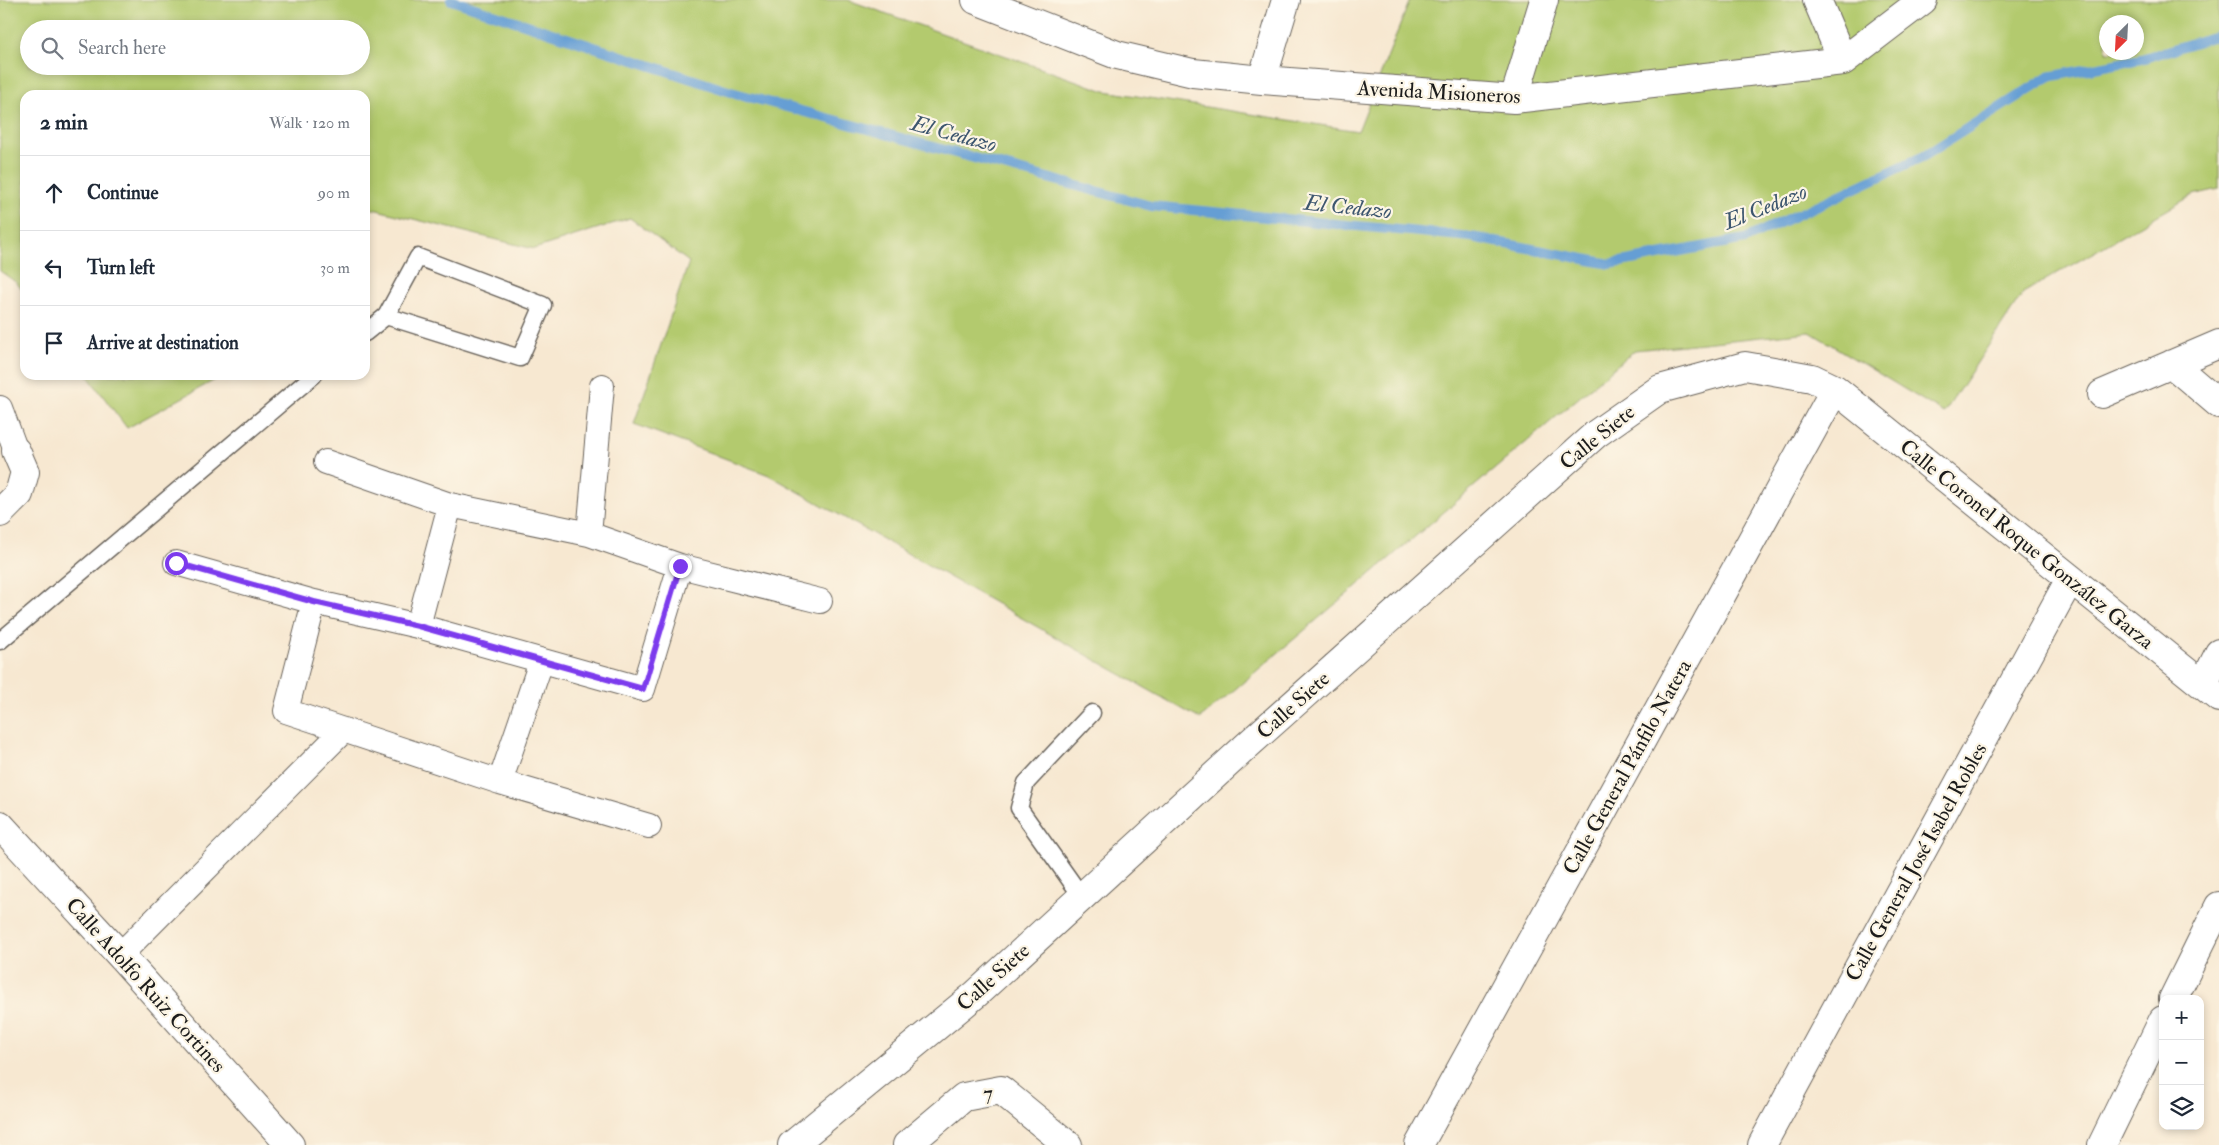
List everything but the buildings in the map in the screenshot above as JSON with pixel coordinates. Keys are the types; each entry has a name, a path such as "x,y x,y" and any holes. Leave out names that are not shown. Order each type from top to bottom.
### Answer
{"street":[{"name":"Avenida Misioneros","path":"976,0 1017,7 1117,55 1192,73 1514,99 1843,61"},
{"path":"1262,80 1286,0"},
{"path":"1514,99 1544,0"},
{"path":"1817,0 1843,61 1923,0"},
{"path":"2102,394 2219,344"},
{"path":"2172,364 2219,404"},
{"name":"Calle Siete","path":"792,1145 976,994 1596,434 1660,389 1745,366 1812,378 1835,389"},
{"path":"589,534 602,386"},
{"name":"Calle Coronel Roque González Garza","path":"1835,389 2211,692"},
{"name":"Calle General Pánfilo Natera","path":"1419,1145 1835,389"},
{"path":"0,408 25,472 19,494 0,513"},
{"path":"326,462 450,505 589,534 680,566 820,601"},
{"path":"418,626 450,505"},
{"path":"176,563 314,602 418,626 541,662 643,689 680,566"},
{"name":"Calle General José Isabel Robles","path":"1762,1145 2070,578"},
{"path":"314,602 286,711 500,782 649,826"},
{"path":"2211,692 2219,653"},
{"path":"500,782 541,662"},
{"path":"120,955 344,730"},
{"name":"Calle Adolfo Ruiz Cortines","path":"0,825 120,955 290,1145"},
{"path":"2175,995 2219,906"},
{"path":"2102,1145 2159,1028"},
{"name":"7","path":"907,1145 964,1097 1001,1090 1068,1145"}],"lane":[{"path":"370,329 386,316 418,257 543,304 520,358 386,316"},
{"path":"0,641 308,380"},
{"path":"1082,897 1019,808 1026,783 1092,713"}],"green space":[{"path":"0,0 848,0 1105,91 1358,131 1410,0 2219,0 2219,189 2193,195 2023,293 1944,413 1810,332 1635,350 1200,719 769,475 634,424 689,262 630,218 534,249 370,208 370,90 20,90 20,287 0,271"},
{"path":"91,380 215,380 127,428"}],"waterway":[{"name":"El Cedazo","path":"451,0 731,92 1151,206 1471,237 1610,264 1745,239 1924,156 2048,77 2141,59 2219,35"}],"route":[{"path":"176,563 314,602 418,626 541,662 643,689 680,566"}]}
